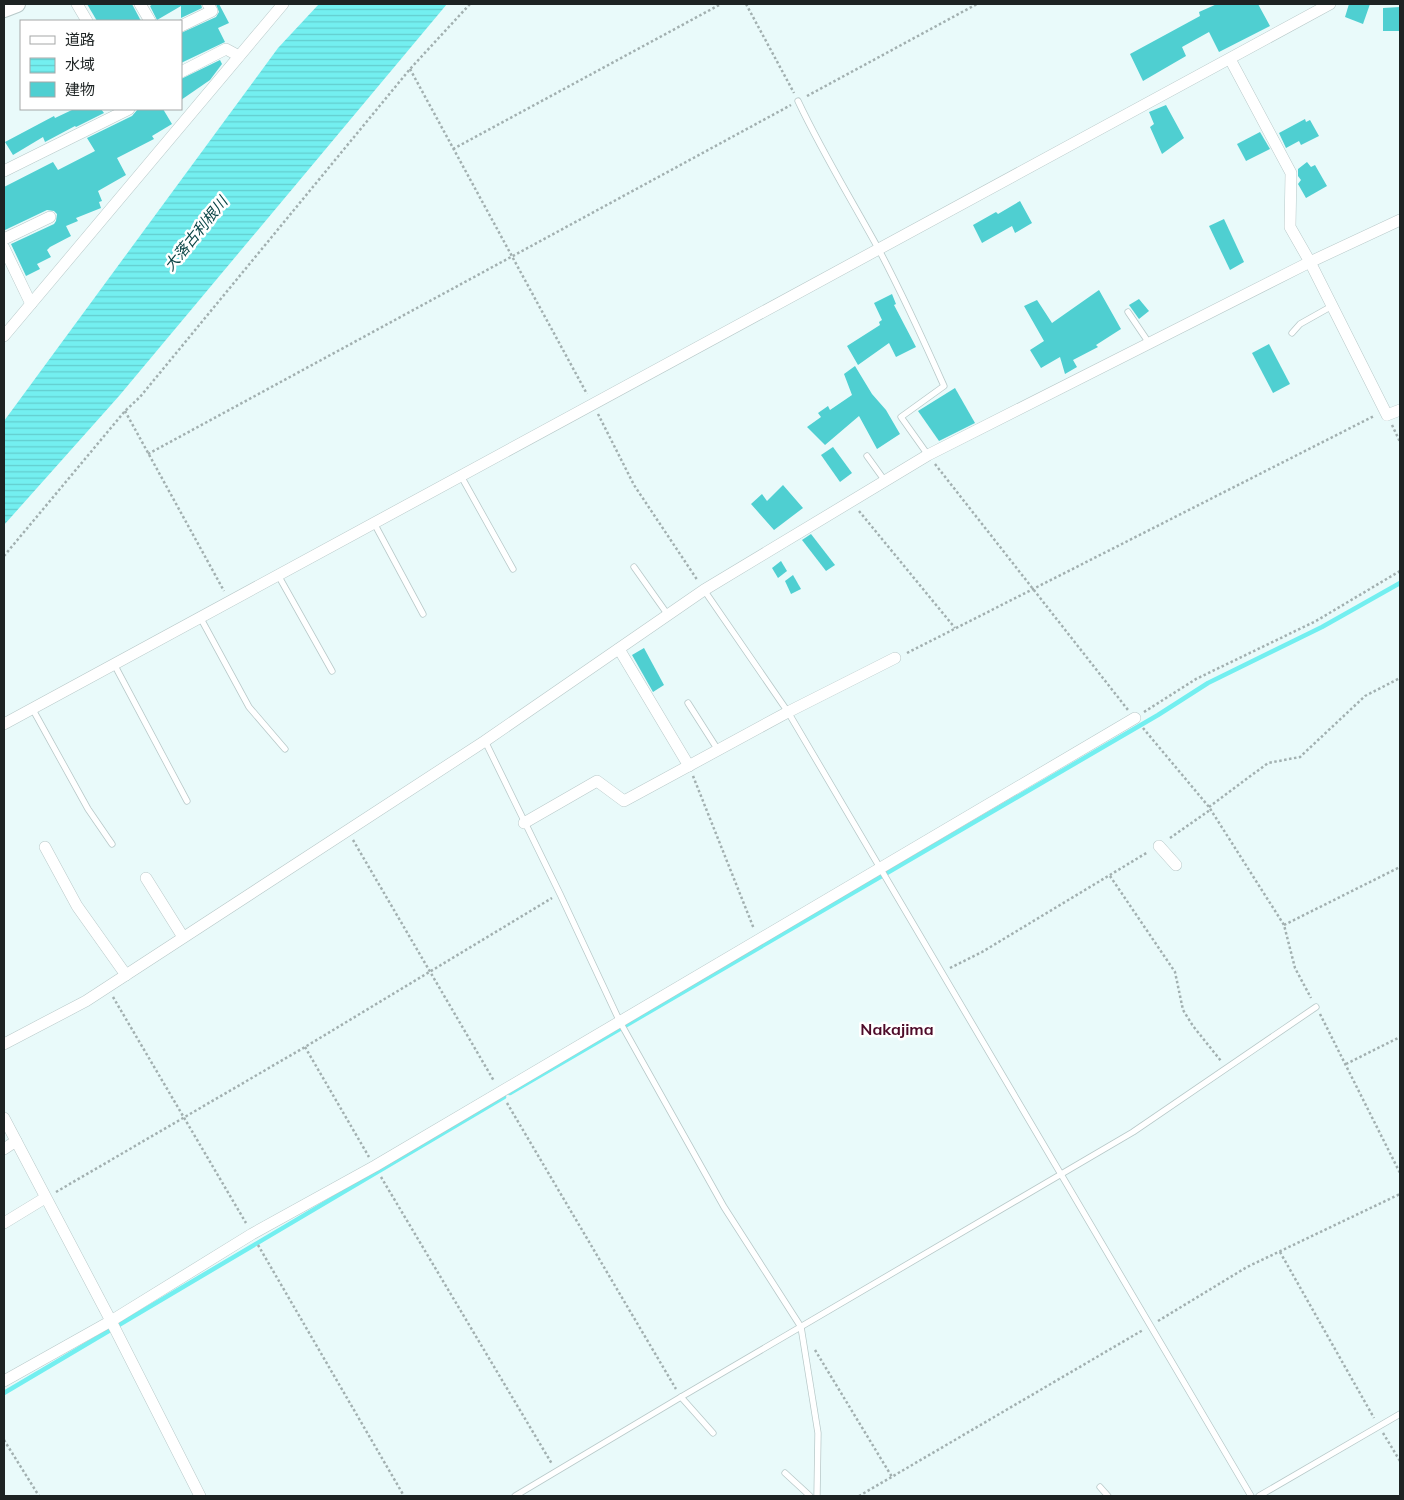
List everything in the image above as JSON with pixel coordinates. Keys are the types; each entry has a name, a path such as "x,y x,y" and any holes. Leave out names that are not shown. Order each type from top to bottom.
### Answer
{"main road":[{"path":"4,9 17,4"}],"street":[{"path":"77,4 86,20"},
{"path":"140,4 149,20"},
{"path":"182,26 212,11 208,4"},
{"path":"4,336 283,4"},
{"path":"4,724 1330,4"},
{"path":"182,71 226,49 239,56"},
{"path":"1230,58 1291,174 1290,227 1310,262 1386,413 1400,410"},
{"path":"4,171 127,110"},
{"path":"4,239 50,217"},
{"path":"4,1044 86,1001 485,741 704,590 928,455 1310,262 1400,220"},
{"path":"4,248 31,304"},
{"path":"619,648 689,766"},
{"path":"524,823 597,781 624,801 788,712 895,658"},
{"path":"4,1381 111,1321 252,1234 375,1166 1135,718"},
{"path":"1159,846 1176,865"},
{"path":"44,847 78,906 126,975"},
{"path":"146,878 183,937"},
{"path":"4,1118 111,1321 200,1496"},
{"path":"4,1149 16,1141"},
{"path":"4,1223 45,1198"}],"lane":[{"path":"798,101 818,142 878,249 920,332 944,386 901,417 928,455"},
{"path":"1292,333 1300,324 1332,306"},
{"path":"1128,312 1148,343"},
{"path":"867,456 885,481"},
{"path":"460,476 513,569"},
{"path":"374,523 423,614"},
{"path":"634,567 668,615"},
{"path":"278,575 332,671"},
{"path":"704,590 788,712 1251,1496"},
{"path":"200,617 249,707 284,749"},
{"path":"114,664 187,801"},
{"path":"688,703 718,750"},
{"path":"32,708 88,809 112,844"},
{"path":"485,741 620,1022 724,1207 801,1327 818,1434 817,1496"},
{"path":"515,1496 1133,1132 1316,1007"},
{"path":"681,1397 713,1433"},
{"path":"1259,1496 1400,1414"},
{"path":"786,1473 810,1496"},
{"path":"1100,1487 1108,1496"}],"path":[{"path":"4,556 125,411 140,397 410,69 470,4"},
{"path":"453,149 721,4"},
{"path":"746,4 798,101"},
{"path":"148,454 977,4"},
{"path":"410,69 593,404 634,485 704,590"},
{"path":"125,411 230,601"},
{"path":"895,658 1386,413 1400,442"},
{"path":"928,455 1135,718 1209,807 1284,924 1295,968 1346,1064 1400,1173"},
{"path":"851,501 955,628"},
{"path":"1135,718 1196,679 1316,620 1400,571"},
{"path":"1209,807 1268,763 1300,756 1365,696 1400,678"},
{"path":"689,766 758,940"},
{"path":"348,830 431,970 500,1092 681,1397"},
{"path":"1284,924 1400,867"},
{"path":"942,972 982,952 1110,876 1176,972 1183,1010 1193,1026 1227,1068"},
{"path":"45,1198 560,894"},
{"path":"1346,1064 1400,1037"},
{"path":"305,1046 556,1472"},
{"path":"859,1496 1151,1326 1247,1267 1400,1194"},
{"path":"1280,1252 1400,1462"},
{"path":"801,1327 892,1477"},
{"path":"4,1440 39,1496"}],"water":[{"name":"大落古利根川","path":"319,4 447,4 119,396 4,525 4,421 278,48"}],"building":[{"path":"87,4 132,4 140,20 96,20"},
{"path":"153,4 201,4 202,8 181,18 181,6 157,20 150,6"},
{"path":"216,4 219,4 229,23 218,28 225,42 182,63 182,33 216,17 219,12"},
{"path":"1217,4 1258,4 1270,26 1219,52 1209,32 1182,47 1186,56 1143,81 1130,54 1200,16 1199,12"},
{"path":"1349,4 1370,4 1363,24 1345,17"},
{"path":"1400,7 1400,31 1383,31 1383,8"},
{"path":"220,60 222,64 210,80 182,99 182,79"},
{"path":"1166,105 1184,138 1162,154 1150,127 1154,124 1149,112"},
{"path":"72,110 102,110 104,113 45,142 43,137 13,155 5,142 54,116 55,118"},
{"path":"137,110 164,110 172,124 152,136 154,139 117,158 126,175 98,191 102,201 99,202 101,208 76,218 78,221 66,226 71,236 50,247 47,250 51,257 37,264 40,269 26,276 11,244 54,224 57,214 54,211 47,210 5,230 4,187 53,162 58,170 95,151 87,138 132,116"},
{"path":"1305,119 1306,122 1310,120 1319,136 1301,145 1299,141 1286,148 1279,133"},
{"path":"1260,132 1270,149 1246,161 1237,144"},
{"path":"1307,162 1311,167 1315,165 1327,186 1306,198 1298,184 1301,180 1298,176 1298,169"},
{"path":"1020,201 1032,223 1015,233 1012,226 982,243 973,225 996,212 998,214"},
{"path":"1224,219 1244,262 1230,270 1209,226"},
{"path":"1099,290 1121,329 1096,345 1098,347 1073,360 1077,367 1065,374 1060,357 1041,368 1030,350 1044,341 1024,306 1037,300 1052,323"},
{"path":"892,294 896,304 894,305 916,347 896,357 889,343 858,365 847,346 880,325 879,322 882,320 874,303"},
{"path":"1139,299 1149,311 1139,319 1129,305"},
{"path":"1269,344 1290,384 1273,393 1252,353"},
{"path":"855,366 872,394 886,410 900,434 877,449 859,416 825,445 807,427 821,417 818,413 828,406 830,410 852,395 844,374"},
{"path":"955,388 975,423 939,441 918,411"},
{"path":"833,447 852,473 840,482 821,455"},
{"path":"783,485 803,508 774,530 751,504 762,494 767,501"},
{"path":"811,534 835,565 826,571 802,540"},
{"path":"781,561 787,571 778,578 772,568"},
{"path":"793,575 801,589 791,594 785,581"},
{"path":"644,648 664,685 653,692 632,655"}],"waterway":[{"path":"510,1093 1158,715 1208,683 1322,627 1400,583"},
{"path":"4,1393 504,1097"}],"district":[{"name":"Nakajima","path":"897,1029"}]}
